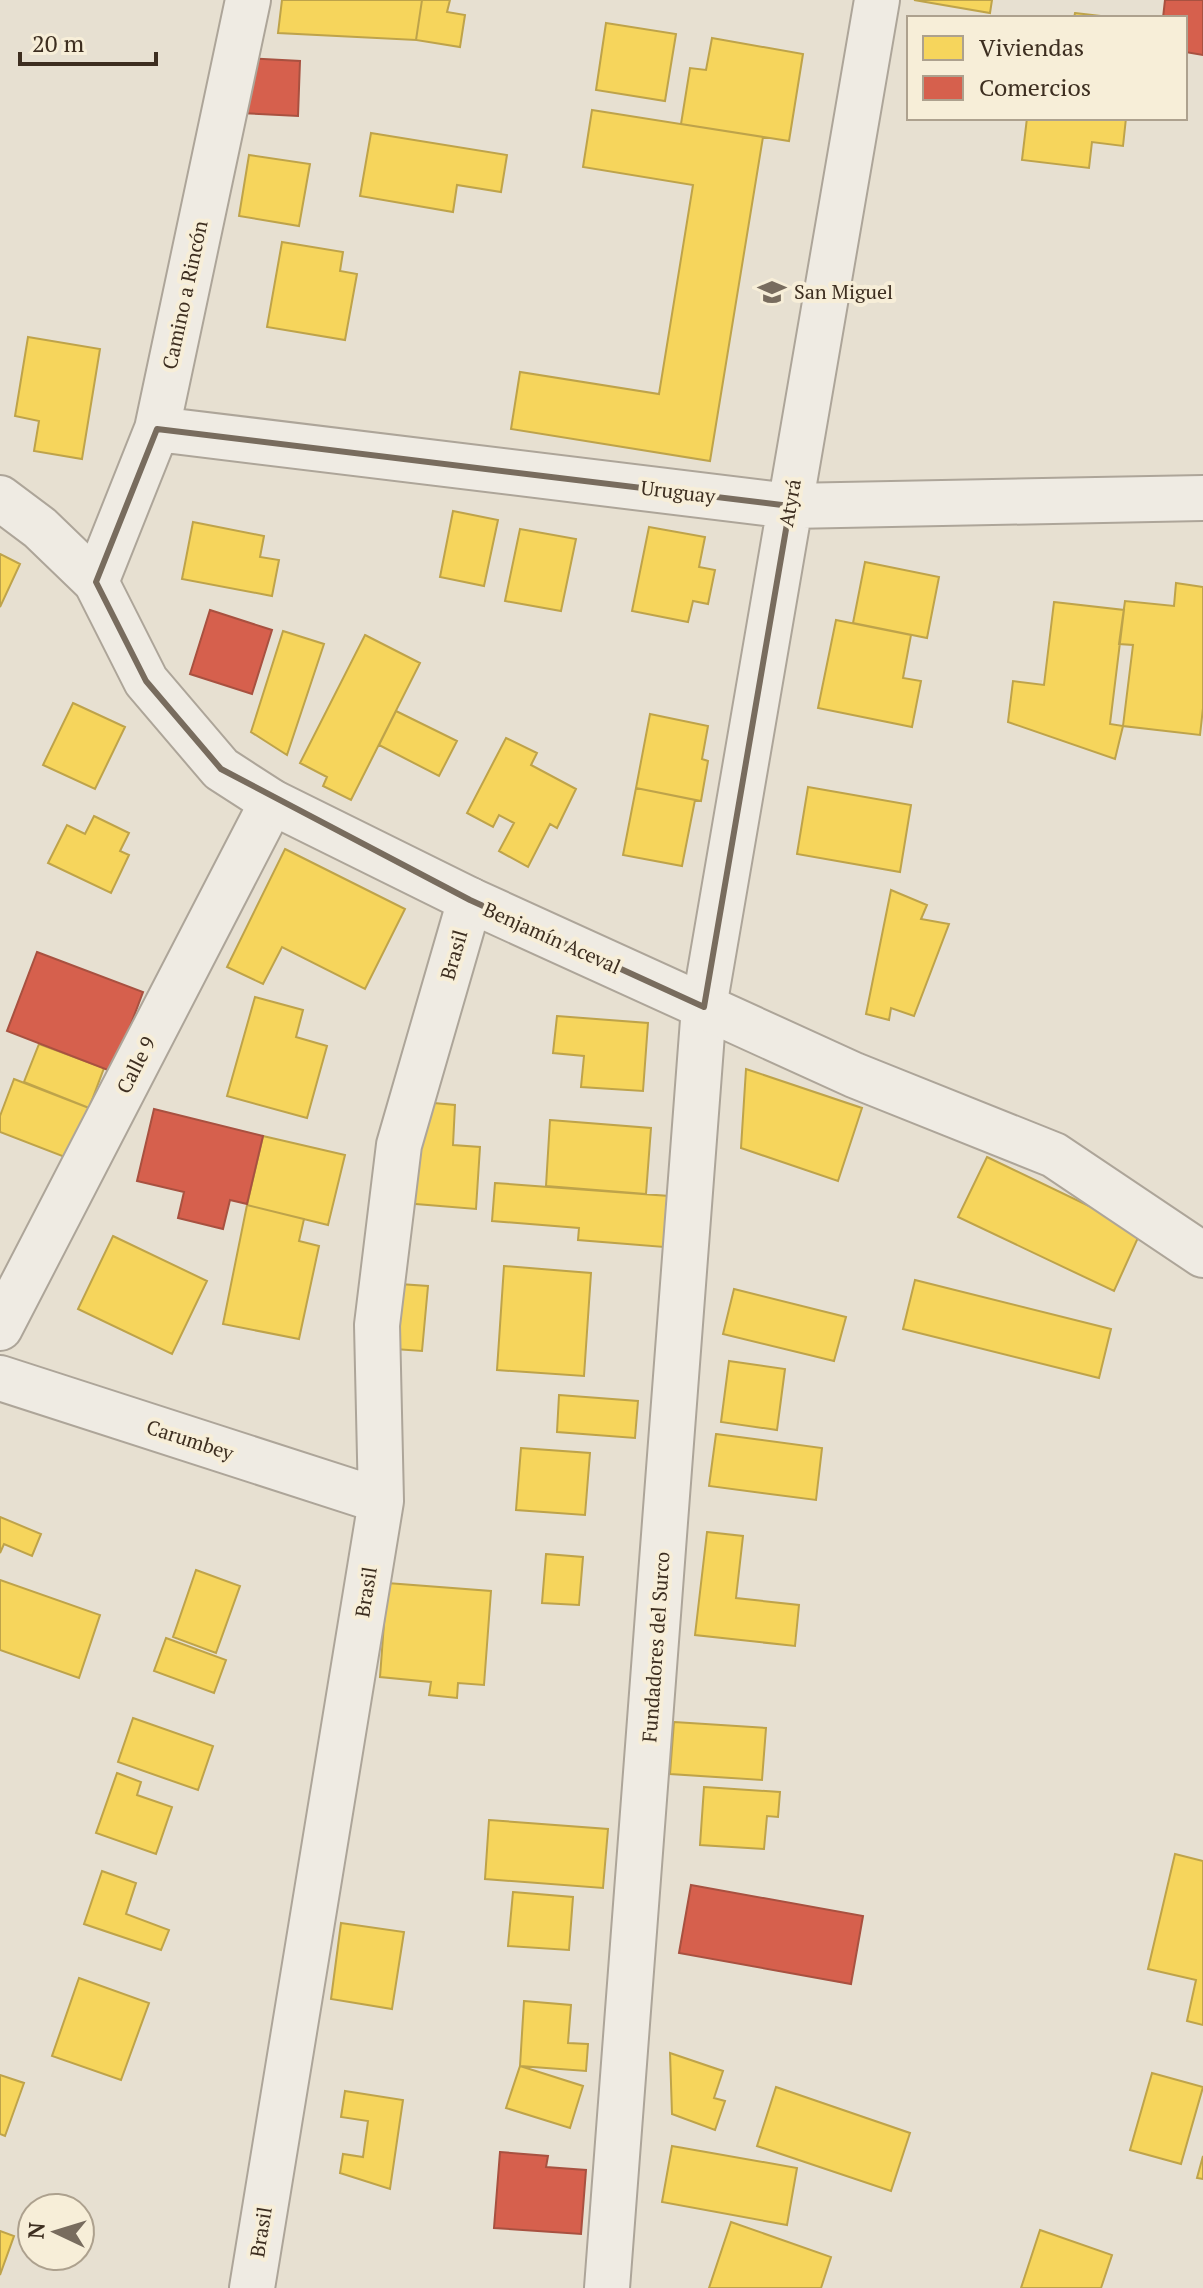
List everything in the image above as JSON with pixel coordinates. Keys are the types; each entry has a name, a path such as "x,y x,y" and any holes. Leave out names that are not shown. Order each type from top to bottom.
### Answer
{"street":[{"name":"Camino a Rincón","path":"96,582 157,429 248,0"},
{"name":"Atyrá","path":"704,1007 877,0"},
{"name":"Uruguay","path":"157,429 790,506 1203,498"},
{"name":"Benjamín Aceval","path":"0,498 40,528 96,582 146,681 221,769 272,802 470,900 854,1075 1054,1155 1203,1255"},
{"name":"Calle 9","path":"0,1328 272,802"},
{"name":"Brasil","path":"252,2288 381,1501 377,1325 399,1145 470,900"},
{"name":"Fundadores del Surco","path":"607,2288 704,1007"},
{"name":"Carumbey","path":"0,1378 381,1501"}],"highlighted area":[{"path":"157,429 790,506 704,1007 470,900 221,769 146,681 96,582"}],"building: Viviendas":[{"path":"282,0 422,0 416,40 278,33"},
{"path":"422,0 450,0 447,12 465,15 460,47 416,40"},
{"path":"914,0 992,0 990,13"},
{"path":"606,23 676,34 665,101 596,90"},
{"path":"712,38 803,54 789,141 681,124 690,68 706,70"},
{"path":"592,110 763,137 710,461 511,429 520,372 659,394 693,185 583,167"},
{"path":"1027,120 1126,120 1123,146 1092,142 1089,168 1022,160"},
{"path":"371,133 507,155 501,192 457,185 453,212 360,196"},
{"path":"249,155 310,164 299,226 239,216"},
{"path":"282,242 343,252 340,271 357,274 345,340 267,327"},
{"path":"28,337 100,349 82,459 34,451 39,421 15,416"},
{"path":"453,511 498,520 484,586 440,577"},
{"path":"193,522 264,536 260,557 279,560 272,596 182,579"},
{"path":"649,527 705,537 699,567 715,570 708,604 693,601 688,622 632,611"},
{"path":"520,529 576,539 561,611 505,601"},
{"path":"0,554 20,564 0,607"},
{"path":"865,562 939,577 927,638 853,623"},
{"path":"1176,583 1203,587 1203,708 1200,735 1123,726 1133,645 1119,644 1125,601 1174,606"},
{"path":"1054,602 1124,610 1110,724 1123,726 1115,759 1008,722 1013,681 1044,685"},
{"path":"836,620 911,635 903,678 921,681 912,727 818,708"},
{"path":"283,631 324,644 287,755 251,732"},
{"path":"365,635 420,663 351,800 323,786 327,777 300,763"},
{"path":"73,703 125,727 95,789 43,765"},
{"path":"396,711 457,741 439,776 379,745"},
{"path":"650,714 708,726 702,759 708,761 701,801 636,788"},
{"path":"506,738 537,753 531,765 576,789 557,828 550,824 528,867 499,851 514,823 499,815 493,827 467,813"},
{"path":"808,787 911,805 900,872 797,854"},
{"path":"636,788 695,800 682,866 623,855"},
{"path":"94,816 129,833 120,851 129,855 111,893 48,863 67,825 85,834"},
{"path":"285,849 405,909 365,989 282,947 263,984 227,967"},
{"path":"891,890 927,905 921,919 949,924 914,1016 891,1008 889,1020 866,1014"},
{"path":"255,997 303,1010 296,1037 327,1046 307,1118 227,1096"},
{"path":"557,1016 648,1023 643,1091 581,1087 584,1056 553,1053"},
{"path":"39,1044 104,1068 89,1108 24,1082"},
{"path":"746,1069 862,1108 838,1181 741,1148"},
{"path":"14,1079 89,1108 70,1159 0,1132 0,1116"},
{"path":"412,1101 455,1105 453,1145 480,1147 476,1209 404,1203"},
{"path":"550,1120 651,1128 646,1194 546,1186"},
{"path":"263,1136 345,1155 328,1225 247,1205"},
{"path":"987,1157 1141,1231 1114,1291 958,1217"},
{"path":"495,1183 669,1196 664,1247 578,1240 579,1228 492,1221"},
{"path":"247,1205 304,1219 299,1241 319,1246 299,1339 223,1324"},
{"path":"113,1236 207,1281 172,1354 78,1309"},
{"path":"504,1266 591,1273 584,1376 497,1370"},
{"path":"915,1280 1111,1329 1099,1378 903,1329"},
{"path":"385,1283 428,1286 422,1351 381,1348"},
{"path":"734,1289 846,1317 834,1361 723,1334"},
{"path":"729,1361 785,1369 777,1430 721,1422"},
{"path":"559,1395 638,1401 635,1438 557,1432"},
{"path":"716,1434 822,1448 816,1500 709,1486"},
{"path":"521,1448 590,1453 585,1515 516,1510"},
{"path":"0,1517 41,1534 32,1556 4,1544 0,1553"},
{"path":"707,1532 743,1536 736,1598 799,1605 795,1646 695,1635"},
{"path":"546,1554 583,1557 579,1605 542,1603"},
{"path":"196,1570 240,1586 216,1653 173,1637"},
{"path":"0,1580 100,1615 79,1678 0,1650"},
{"path":"387,1583 491,1591 484,1685 458,1683 457,1698 429,1695 431,1682 380,1677"},
{"path":"166,1638 226,1660 214,1693 154,1671"},
{"path":"133,1718 213,1746 198,1790 118,1762"},
{"path":"674,1722 766,1728 762,1780 670,1774"},
{"path":"117,1773 141,1782 137,1795 172,1807 156,1854 96,1833"},
{"path":"704,1787 780,1792 778,1817 767,1816 764,1849 700,1845"},
{"path":"489,1820 608,1829 603,1888 485,1879"},
{"path":"1175,1854 1203,1861 1203,2025 1187,2021 1196,1980 1148,1969"},
{"path":"102,1871 136,1883 126,1914 169,1930 161,1950 84,1924"},
{"path":"513,1892 573,1897 569,1950 508,1946"},
{"path":"341,1923 404,1932 392,2009 331,1999"},
{"path":"79,1978 149,2003 121,2080 52,2056"},
{"path":"524,2001 571,2005 568,2043 588,2044 586,2071 520,2066"},
{"path":"670,2053 723,2071 714,2098 725,2101 715,2130 672,2114"},
{"path":"520,2066 583,2086 570,2128 506,2108"},
{"path":"1152,2073 1203,2087 1181,2164 1130,2150"},
{"path":"0,2075 24,2083 5,2136 0,2134"},
{"path":"776,2087 910,2133 891,2191 757,2146"},
{"path":"345,2091 403,2100 390,2189 340,2173 343,2154 363,2157 368,2121 341,2117"},
{"path":"672,2146 797,2168 787,2225 662,2202"},
{"path":"1203,2156 1203,2179 1197,2178"},
{"path":"731,2222 831,2257 821,2288 709,2288"},
{"path":"1040,2230 1112,2255 1101,2288 1021,2288"},
{"path":"0,2231 14,2236 0,2275"}],"building: Comercios":[{"path":"1165,0 1203,0 1203,55 1187,52 1187,16 1163,16"},
{"path":"243,58 300,61 298,116 240,113"},
{"path":"210,610 272,630 252,694 190,674"},
{"path":"37,952 143,992 113,1072 7,1031"},
{"path":"154,1109 263,1136 247,1204 230,1200 223,1229 178,1218 184,1192 137,1181"},
{"path":"691,1885 863,1916 851,1984 679,1953"},
{"path":"500,2152 548,2156 546,2167 586,2170 581,2234 494,2228"}],"place":[{"name":"San Miguel","path":"772,292"}]}
